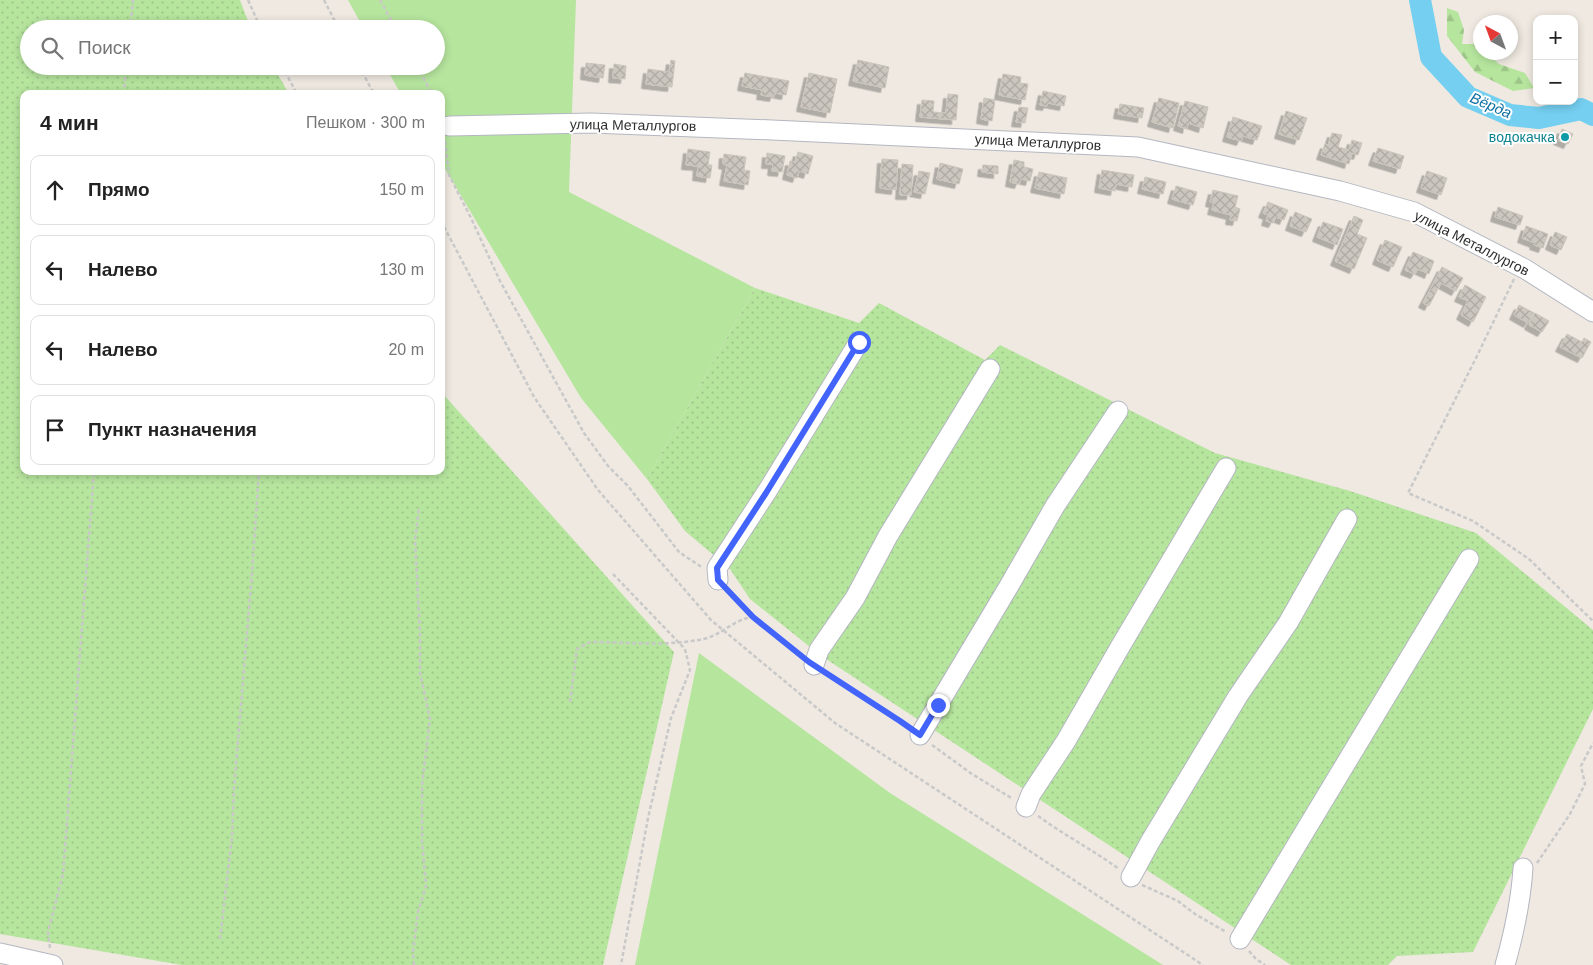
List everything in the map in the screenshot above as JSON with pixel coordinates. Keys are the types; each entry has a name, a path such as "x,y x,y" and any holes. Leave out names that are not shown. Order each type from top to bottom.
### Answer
{"street":[{"name":"улица Металлургов","path":"449,126 591,123 1138,147 1340,191 1414,212 1520,266 1593,312"},
{"path":"718,580 717,568 766,493 859,342"},
{"path":"814,665 819,650 855,598 888,536 990,369"},
{"path":"920,735 1055,506 1118,411"},
{"path":"1026,807 1031,794 1066,741 1226,468"},
{"path":"1131,877 1238,696 1288,623 1347,519"},
{"path":"1240,939 1469,559"},
{"path":"1505,965 1515,928 1522,887 1522,868"},
{"path":"0,954 52,965"}],"path":[{"path":"131,20 133,0"},
{"path":"248,0 257,20"},
{"path":"324,0 334,20"},
{"path":"380,0 391,20"},
{"path":"124,90 125,75"},
{"path":"287,75 295,90"},
{"path":"364,75 372,90"},
{"path":"422,75 430,90"},
{"path":"449,126 445,136 448,175 471,218 500,281 584,433 608,466 628,486 679,552 711,572 753,617 814,665 900,721 972,774 1026,807 1057,830 1101,856 1145,887 1178,901 1195,914 1240,939 1256,959 1265,965"},
{"path":"445,229 534,397 598,490 712,620 835,723 1203,965"},
{"path":"1520,266 1408,493 1473,521 1529,559 1593,621"},
{"path":"52,965 48,932 63,874 94,475"},
{"path":"220,939 232,837 234,788 259,475"},
{"path":"414,965 413,952 418,912 426,886 422,841 422,784 430,719 420,673 420,633 415,540 420,508"},
{"path":"613,574 685,649 690,670 671,718 648,818 621,965"},
{"path":"570,702 577,649 590,642 680,643 706,639 742,618 753,617"},
{"path":"1522,887 1570,814 1585,784 1581,766 1593,742"}],"green space":[{"path":"0,0 240,0 248,20 20,20 20,75 278,75 287,90 20,90 20,475 445,475 445,396 674,652 603,965 182,965 0,934"},
{"path":"348,0 576,0 569,192 755,288 647,479 581,398 445,169 445,90 399,90 390,75 445,75 445,20 359,20"},
{"path":"1447,8 1458,12 1464,30 1462,44 1473,44 1473,60 1494,60 1499,64 1525,73 1533,88 1513,91 1475,72 1447,36"},
{"path":"755,288 859,323 879,303 985,360 1000,345 1215,453 1350,491 1476,533 1593,630 1593,709 1473,952 1397,956 1388,965 1291,965 820,655 750,599 730,569 685,531 647,479"},
{"path":"699,653 890,793 1163,965 635,965"}],"building":[{"path":"671,60 675,61 672,87 646,84 648,69 669,72"},
{"path":"858,60 889,67 885,88 853,81"},
{"path":"586,63 605,65 603,78 585,75"},
{"path":"614,64 626,66 625,79 613,78"},
{"path":"745,73 789,81 786,95 775,93 774,97 761,95 762,90 742,86"},
{"path":"809,73 837,79 830,113 801,107"},
{"path":"1003,74 1021,77 1020,83 1028,84 1025,100 999,95"},
{"path":"1043,91 1066,96 1064,106 1048,103 1047,106 1040,105"},
{"path":"948,94 958,95 956,120 920,117 922,100 934,101 933,112 946,113"},
{"path":"984,98 995,100 992,121 981,119"},
{"path":"1159,98 1179,103 1173,128 1152,122"},
{"path":"1185,101 1208,107 1203,128 1188,123 1187,129 1178,126"},
{"path":"1120,104 1144,108 1142,118 1118,114"},
{"path":"1019,107 1028,108 1025,123 1016,122"},
{"path":"1286,111 1307,118 1299,140 1279,134"},
{"path":"1233,117 1262,126 1257,140 1243,136 1241,141 1227,137"},
{"name":"водокачка","path":"1562,129 1573,134 1568,144 1558,140"},
{"path":"1332,133 1342,135 1338,147 1349,150 1352,140 1362,143 1358,155 1352,153 1349,164 1321,155 1325,144 1328,145"},
{"path":"1378,148 1404,156 1400,169 1373,161"},
{"path":"688,149 710,152 708,165 712,165 710,178 697,176 698,166 686,165"},
{"path":"798,152 813,156 808,174 799,171 797,178 787,175 790,161 795,162"},
{"path":"767,153 785,156 782,172 772,171 773,164 766,164"},
{"path":"724,154 746,157 744,170 750,171 748,185 724,181 727,165 723,164"},
{"path":"882,159 898,160 896,190 880,188"},
{"path":"1014,160 1024,162 1024,167 1033,169 1030,181 1021,179 1019,184 1010,182"},
{"path":"940,163 963,169 959,184 937,179"},
{"path":"902,164 913,165 911,195 900,195"},
{"path":"983,165 998,166 998,174 982,172"},
{"path":"1102,170 1134,175 1132,187 1116,184 1115,191 1099,188"},
{"path":"919,171 930,173 925,194 914,192"},
{"path":"1427,171 1447,178 1441,195 1421,188"},
{"path":"1039,172 1067,178 1064,194 1035,188"},
{"path":"1145,177 1166,182 1163,194 1142,189"},
{"path":"1176,186 1197,192 1193,205 1172,199"},
{"path":"1213,190 1238,196 1235,207 1240,209 1237,221 1230,220 1231,215 1212,210 1214,203 1210,202"},
{"path":"1268,202 1288,210 1284,220 1276,217 1273,223 1266,221 1268,215 1263,213"},
{"path":"1498,207 1523,216 1520,225 1495,217"},
{"path":"1295,212 1312,219 1306,232 1290,226"},
{"path":"1354,216 1363,220 1357,234 1367,238 1354,269 1335,261"},
{"path":"1323,222 1343,229 1337,245 1317,237"},
{"path":"1526,226 1548,234 1543,248 1522,238"},
{"path":"1555,232 1567,237 1561,250 1550,245"},
{"path":"1385,240 1402,247 1393,267 1377,260"},
{"path":"1413,252 1434,261 1429,274 1418,269 1415,274 1405,270"},
{"path":"1442,267 1463,278 1456,291 1441,283 1429,306 1423,303"},
{"path":"1465,285 1486,297 1473,322 1461,315 1468,301 1459,297"},
{"path":"1519,305 1534,313 1528,323 1514,315"},
{"path":"1535,313 1549,321 1542,332 1529,325"},
{"path":"1567,334 1582,342 1584,338 1591,342 1582,358 1560,347"}],"waterway":[{"name":"Вёрда","path":"1420,0 1431,57 1468,97 1510,115 1539,118 1581,109 1593,115"}],"place":[{"name":"водокачка","path":"1565,137"}],"route":[{"path":"859,342 766,493 717,568 718,580 753,617 809,662 920,735 938,705"}]}
